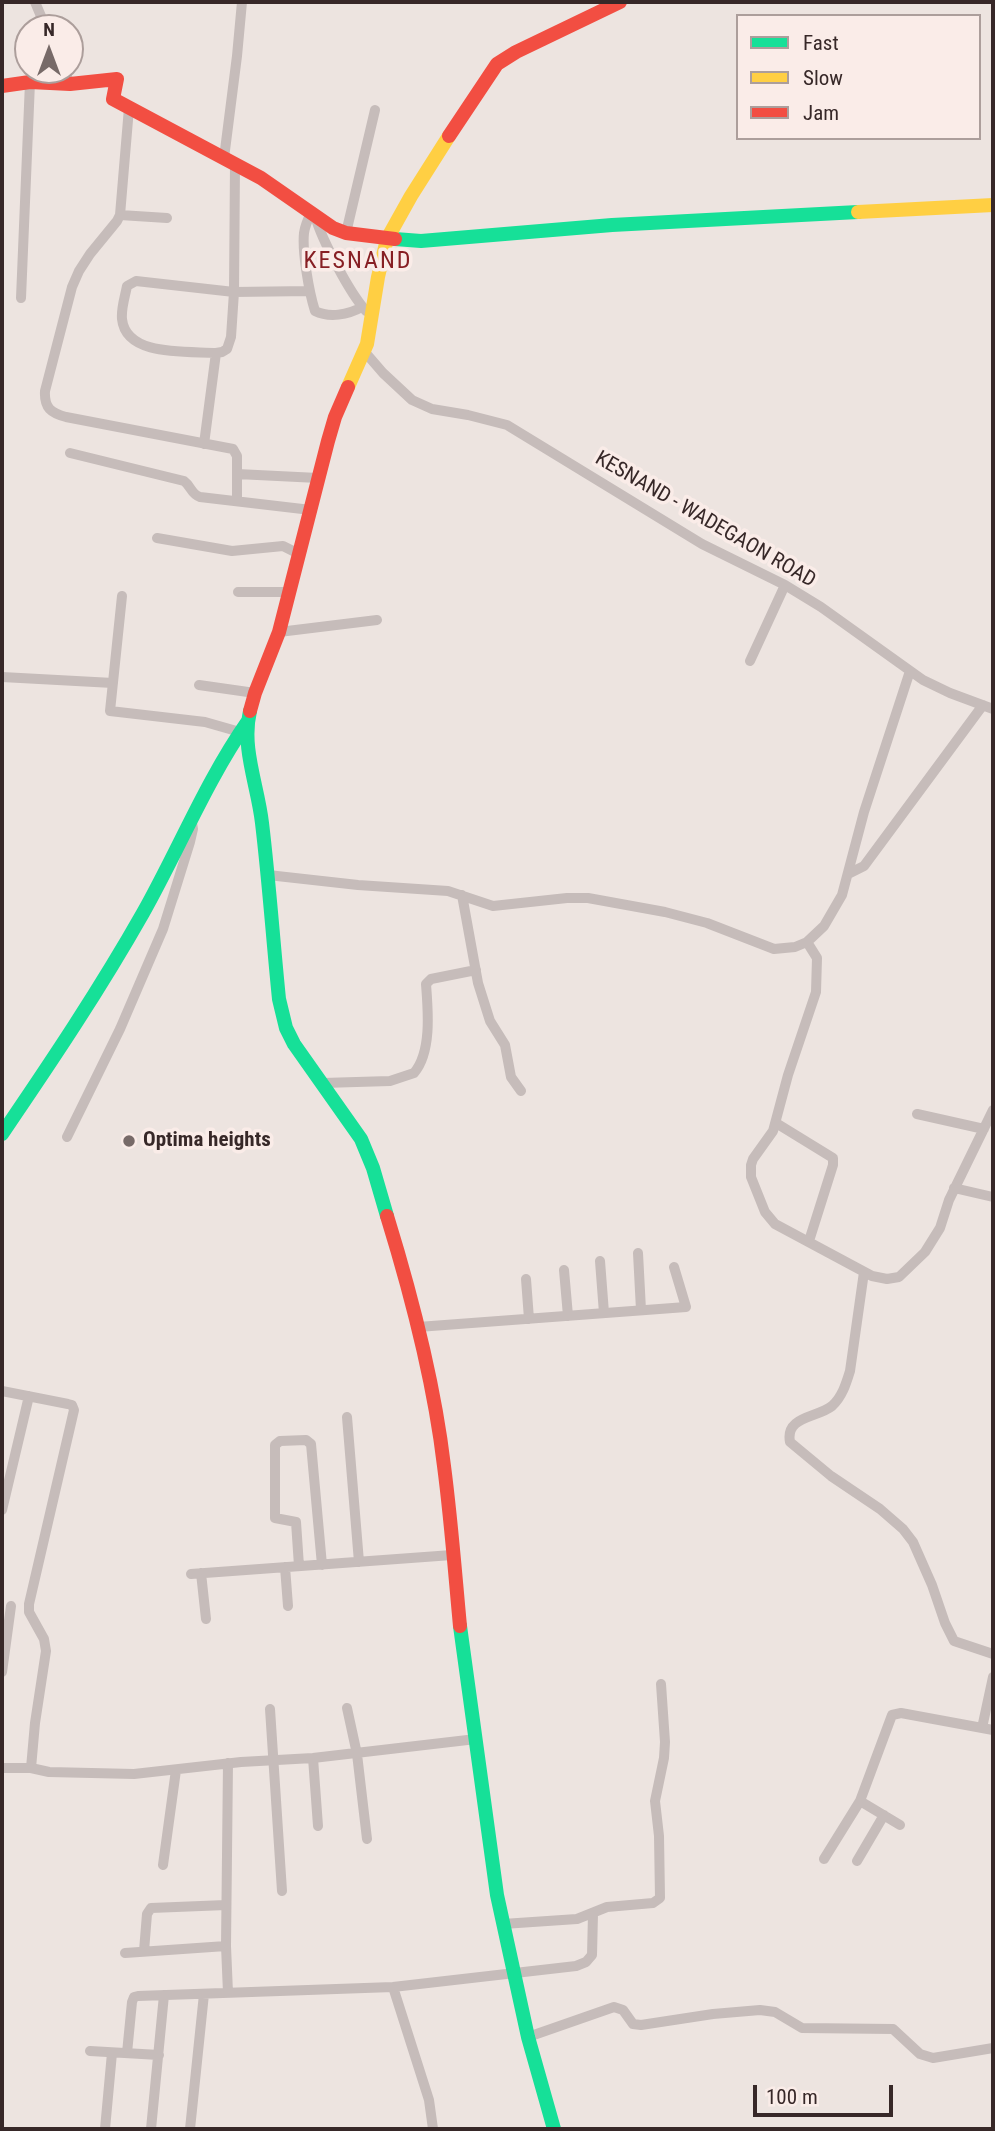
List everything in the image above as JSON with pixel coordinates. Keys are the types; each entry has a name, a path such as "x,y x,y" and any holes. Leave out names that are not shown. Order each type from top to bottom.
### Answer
{"main road":[{"path":"2,1134 86,1010 144,911 191,817 244,726 279,632 335,417 364,351 367,312 387,239 423,176 497,64 532,44 620,2"},
{"path":"84,83 117,79 113,99 261,178 332,228 346,233 387,239 440,240 624,224 993,205"},
{"path":"244,726 262,820 281,1014 294,1044 361,1139 373,1168 407,1277 444,1464 463,1660 497,1895 528,2037 554,2129"}],"street":[{"path":"242,2 229,161 234,292 231,337 227,349 215,353 144,346 131,338 122,320 127,286 136,281 234,292 310,291"},
{"path":"21,298 30,84"},
{"path":"130,108 120,215 85,261 72,287 45,391 46,405 53,413 66,417 233,449 237,456 237,502"},
{"path":"346,233 375,110"},
{"path":"313,214 321,233 367,312 316,312 313,308 304,237 305,227 313,214"},
{"path":"120,215 167,218"},
{"name":"KESNAND - WADEGAON ROAD","path":"364,351 412,400 432,409 507,425 702,544 785,585 821,607 909,671 950,693 988,707"},
{"path":"204,444 215,353"},
{"path":"70,453 184,481 192,493 200,497 310,510"},
{"path":"237,474 318,478"},
{"path":"157,538 232,551 283,546 299,554"},
{"path":"750,661 785,585"},
{"path":"238,592 290,592"},
{"path":"122,596 110,711 244,726"},
{"path":"279,632 377,620"},
{"path":"268,875 449,891 494,906 588,898 665,912 707,923 774,949 785,950 807,942 824,926 835,909 909,671"},
{"path":"2,677 113,683"},
{"path":"199,685 255,693"},
{"path":"848,874 863,866 988,707"},
{"path":"67,1137 120,1030 163,929 190,842 193,829 191,817"},
{"path":"463,895 476,970 490,1021 507,1051 511,1077 521,1091"},
{"path":"807,942 817,958 818,984 813,1004 788,1075 776,1123 751,1165 751,1177 770,1220 864,1272 887,1279 899,1277 925,1252 936,1237 954,1188 993,1110"},
{"path":"322,1083 390,1081 414,1073 423,1058 429,1017 426,984 431,979 476,970"},
{"path":"917,1114 984,1129"},
{"path":"776,1123 833,1158 833,1166 809,1241"},
{"path":"954,1188 993,1197"},
{"path":"638,1253 641,1310"},
{"path":"600,1261 604,1313"},
{"path":"418,1327 686,1307 674,1267"},
{"path":"564,1270 568,1316"},
{"path":"864,1272 850,1371 845,1386 831,1406 792,1426 790,1442 831,1476 904,1529 913,1542 954,1641 993,1654"},
{"path":"526,1279 528,1319"},
{"path":"2,1391 68,1404 74,1410 29,1604 29,1612 44,1639 46,1651 31,1768"},
{"path":"2,1510 29,1396"},
{"path":"347,1417 359,1562"},
{"path":"299,1566 296,1522 275,1518 275,1445 279,1441 306,1440 311,1444 322,1564"},
{"path":"206,1619 196,1574 452,1555"},
{"path":"285,1567 288,1606"},
{"path":"2,1672 10,1606"},
{"path":"982,1728 993,1677"},
{"path":"503,1924 577,1919 607,1907 653,1903 660,1898 659,1836 655,1801 665,1742 661,1684"},
{"path":"347,1708 358,1754 367,1839"},
{"path":"270,1709 282,1891"},
{"path":"824,1859 860,1801 894,1714 901,1713 993,1730"},
{"path":"2,1768 121,1774 358,1754 476,1739"},
{"path":"313,1758 318,1826"},
{"path":"228,1763 226,1946 229,1993"},
{"path":"163,1865 176,1770"},
{"path":"860,1801 900,1825"},
{"path":"857,1861 884,1815"},
{"path":"144,1951 147,1914 151,1908 226,1905"},
{"path":"127,2053 132,1999 138,1996 393,1987 576,1966 586,1962 592,1955 593,1914"},
{"path":"125,1953 226,1946"},
{"path":"393,1987 429,2100 433,2129"},
{"path":"190,2129 204,1994"},
{"path":"151,2129 164,1995"},
{"path":"528,2037 614,2007 623,2010 633,2024 641,2025 760,2010 775,2012 802,2028 893,2029 920,2054 933,2058 993,2048"},
{"path":"90,2051 159,2055"},
{"path":"105,2129 112,2053"}],"traffic: fast":[{"path":"395,239 421,241 612,225 858,212"},
{"path":"250,711 249,753 262,823 279,999 286,1028 294,1044 361,1139 387,1216"},
{"path":"2,1134 127,941 219,767 248,721"},
{"path":"460,1626 497,1895 528,2037 554,2129"}],"traffic: slow":[{"path":"348,387 367,344 387,239 449,136"},
{"path":"858,212 993,205"}],"traffic: jam":[{"path":"449,136 497,64 516,52 620,2"},
{"path":"2,86 30,82 70,84 117,79 113,99 261,178 333,228 346,233 395,239"},
{"path":"250,711 279,632 328,441 348,387"},
{"path":"387,1216 413,1308 440,1434 460,1626"}],"place":[{"name":"Optima heights","path":"129,1141"}],"district":[{"name":"KESNAND","path":"358,262"}]}
